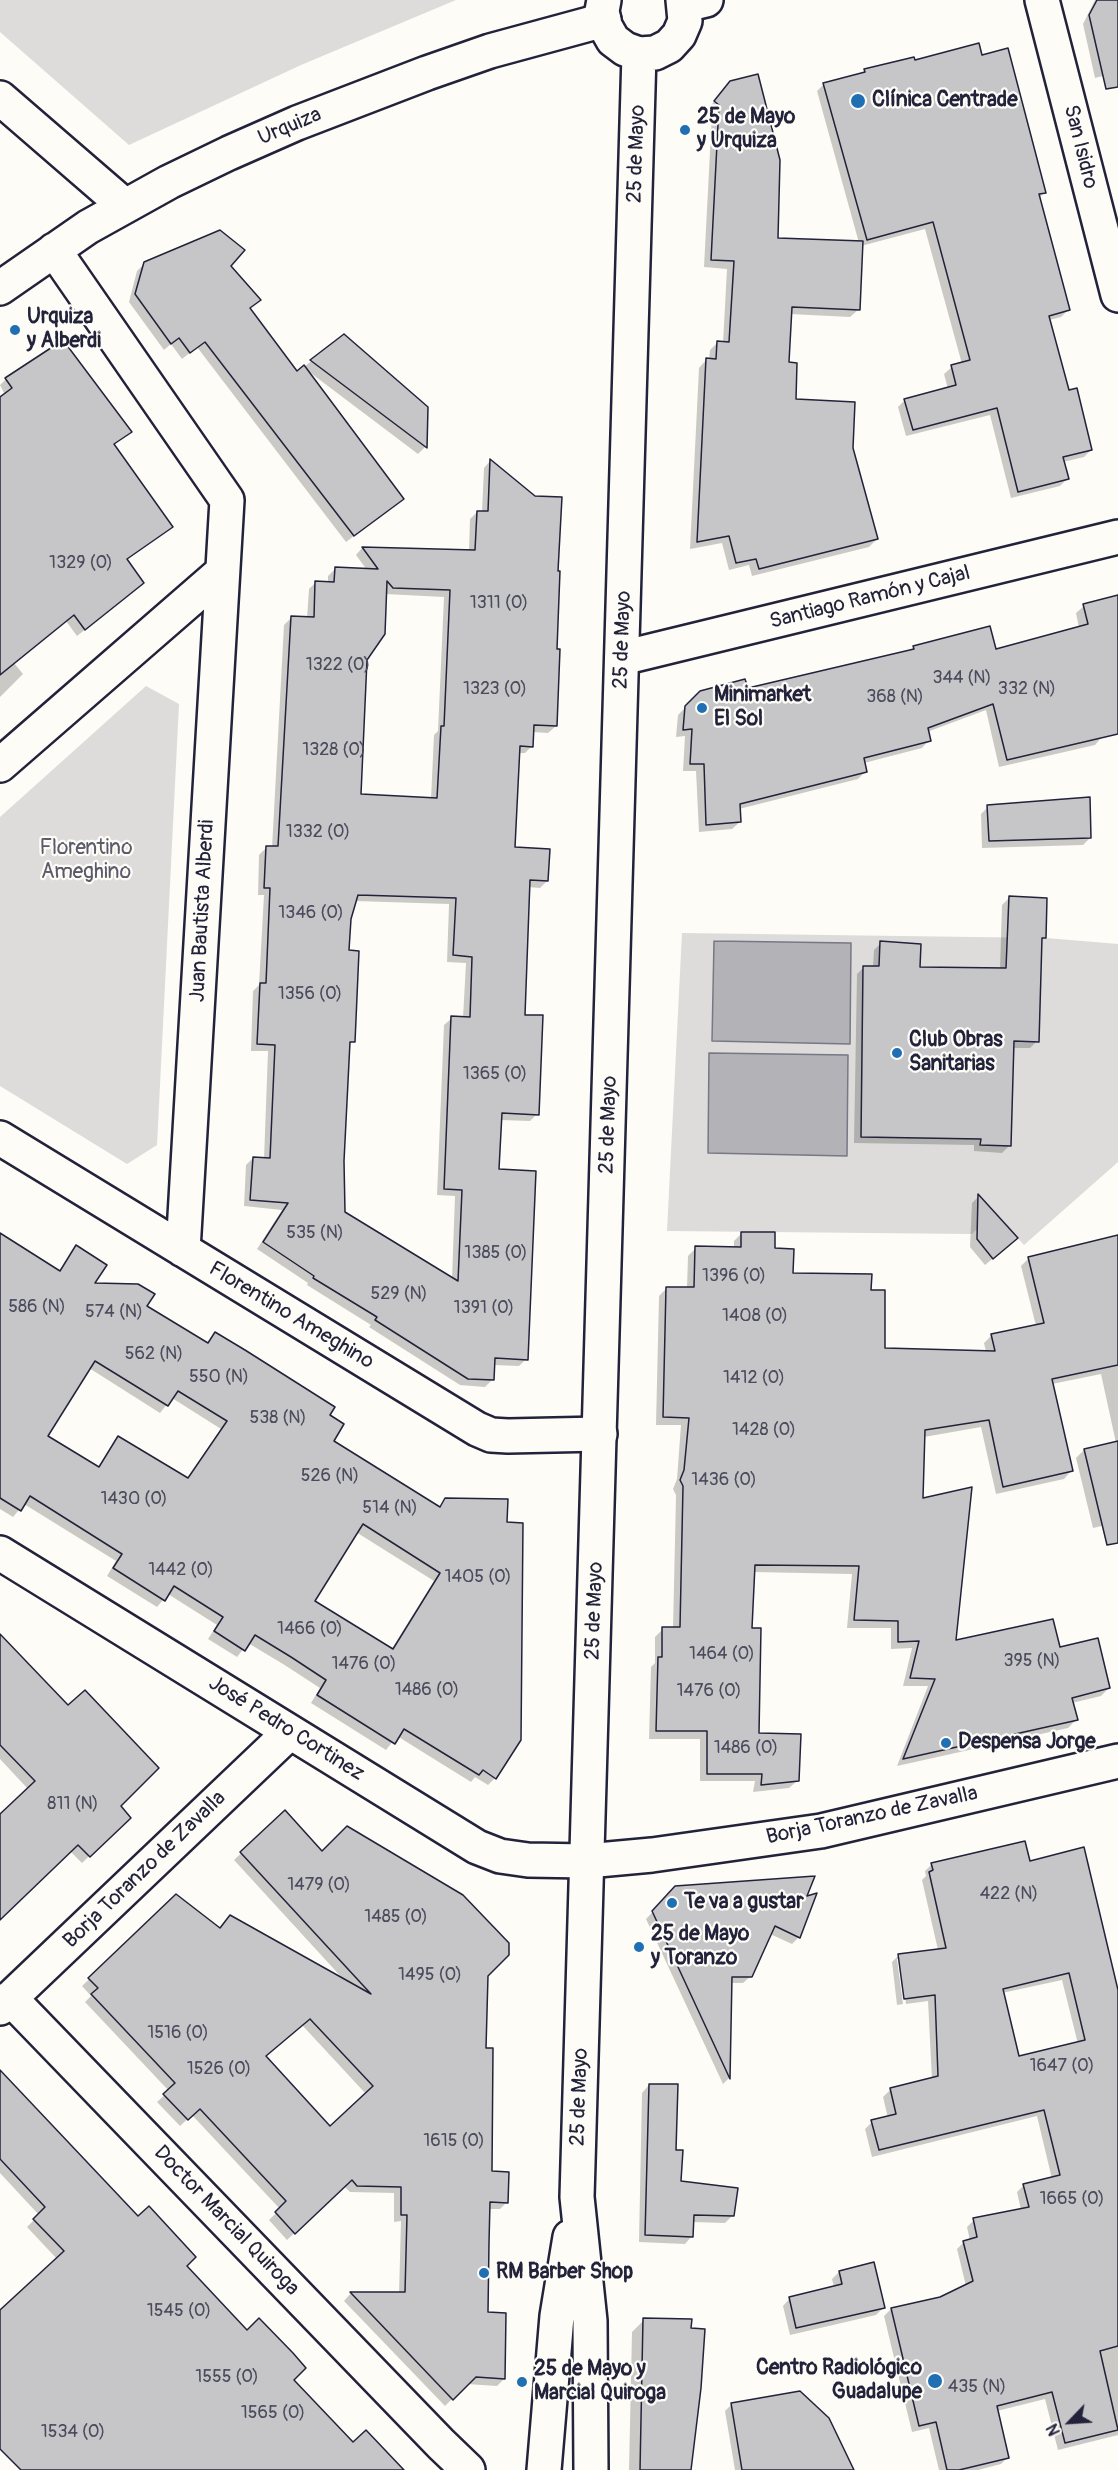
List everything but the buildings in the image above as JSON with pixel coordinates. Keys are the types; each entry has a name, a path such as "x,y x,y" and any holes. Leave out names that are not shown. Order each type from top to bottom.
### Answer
{"street":[{"name":"San Isidro","path":"1042,0 1118,295"},
{"path":"604,10 605,26 613,40 625,49 639,54 655,52 669,46 679,35 691,2"},
{"name":"Urquiza","path":"0,288 88,227 229,153 366,96 604,10"},
{"name":"25 de Mayo","path":"591,2470 590,2321 577,2197 639,54"},
{"path":"0,98 125,206"},
{"name":"Juan Bautista Alberdi","path":"54,250 227,500 183,1250"},
{"name":"Santiago Ramón y Cajal","path":"622,658 1118,537"},
{"path":"0,765 222,572"},
{"name":"Florentino Ameghino","path":"0,1138 477,1430 491,1435 508,1436 600,1434"},
{"name":"José Pedro Cortinez","path":"0,1553 477,1847 500,1856 528,1860 587,1861"},
{"name":"Borja Toranzo de Zavalla","path":"5,2003 290,1732"},
{"name":"Borja Toranzo de Zavalla","path":"587,1861 652,1855 821,1831 1116,1770"},
{"name":"Doctor Marcial Quiroga","path":"5,2003 468,2470"},
{"name":"25 de Mayo","path":"543,2470 556,2316 577,2197"},
{"name":"Doctor Marcial Quiroga","path":"441,2444 490,2470"},
{"path":"551,2470 560,2467 578,2470"}],"green space":[{"path":"0,0 456,0 301,65 129,145 0,32"},
{"name":"Florentino Ameghino","path":"146,686 179,704 157,1145 127,1164 0,1086 0,817"},
{"name":"Club Obras Sanitarias","path":"682,933 1046,938 1118,944 1118,1162 1024,1245 1005,1224 982,1224 972,1234 667,1231"}],"shaded area":[{"path":"714,941 851,943 850,1044 712,1041"},
{"path":"709,1053 848,1055 847,1156 708,1153"}],"place":[{"name":"Clínica Centrade","path":"858,101"},
{"name":"25 de Mayo y Urquiza","path":"685,130"},
{"name":"Urquiza y Alberdi","path":"15,330"},
{"name":"Minimarket El Sol","path":"702,708"},
{"name":"Club Obras Sanitarias","path":"897,1053"},
{"name":"Despensa Jorge","path":"946,1743"},
{"name":"Te va a gustar","path":"672,1903"},
{"name":"25 de Mayo y Toranzo","path":"639,1947"},
{"name":"RM Barber Shop","path":"484,2273"},
{"name":"Centro Radiológico Guadalupe","path":"935,2381"},
{"name":"25 de Mayo y Marcial Quiroga","path":"522,2382"}]}
